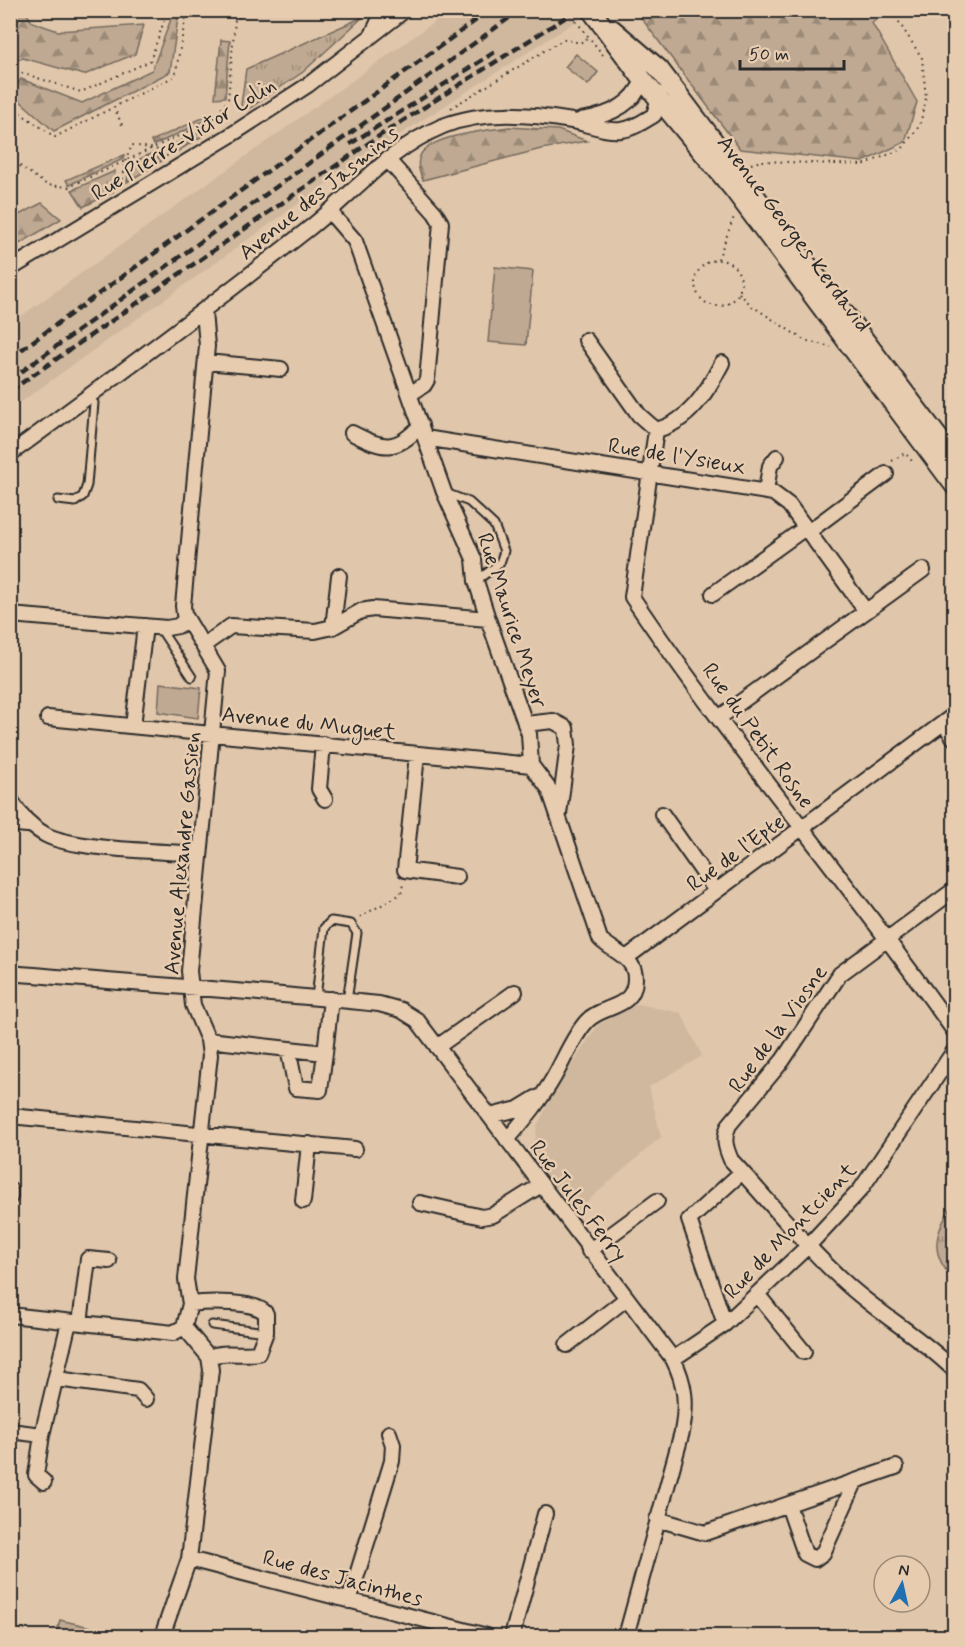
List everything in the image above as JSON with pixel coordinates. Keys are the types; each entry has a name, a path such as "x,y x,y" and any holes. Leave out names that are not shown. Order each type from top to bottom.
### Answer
{"main road":[{"name":"Avenue Georges Kerdavid","path":"586,15 642,52 659,69 954,458"},
{"name":"Avenue Georges Kerdavid","path":"586,15 640,88 659,99 734,190 954,485"}],"street":[{"name":"Rue Pierre-Victor Colin","path":"372,34 384,10"},
{"name":"Rue Pierre-Victor Colin","path":"14,262 118,204 308,85 402,11"},
{"path":"659,69 659,99 676,104 701,123"},
{"path":"572,121 594,118 616,110 640,88"},
{"name":"Avenue des Jasmins","path":"10,454 204,311 330,212 387,159 427,134 446,125 483,116 521,114 620,131 637,125 654,115 659,99"},
{"path":"387,159 435,213 441,223 427,380 424,385 410,394"},
{"name":"Rue Maurice Meyer","path":"330,212 355,241 444,492 474,559 476,581 529,734 531,765 543,779 558,816 600,939 626,958"},
{"path":"10,615 152,626 178,626 186,620 184,595 206,362 204,311"},
{"path":"586,340 639,415 657,430 669,427 688,413 701,399 722,363"},
{"path":"206,362 281,369"},
{"name":"Rue du Petit Rosne","path":"657,430 632,597 802,828 888,937 954,1032"},
{"path":"352,433 375,445 386,446 398,445 423,432"},
{"name":"Rue de l'Ysieux","path":"423,432 774,493 789,505 866,610"},
{"path":"765,491 770,466 777,457"},
{"path":"713,594 886,474"},
{"path":"720,717 923,570"},
{"path":"333,627 339,576"},
{"path":"204,645 225,629 239,624 315,631 333,627 361,611 373,609 488,619"},
{"name":"Avenue Alexandre Gassien","path":"184,1327 189,1304 186,1279 210,1055 208,1040 193,1005 189,971 218,671 204,645 186,620"},
{"path":"133,726 152,626"},
{"name":"Avenue du Muguet","path":"48,718 531,765"},
{"path":"949,719 954,738"},
{"name":"Rue de l'Epte","path":"626,958 949,719"},
{"name":"Rue Maurice Meyer","path":"525,724 553,721 566,728 568,746 558,816"},
{"path":"322,744 319,789 325,799"},
{"path":"417,755 405,870 457,877"},
{"path":"10,799 30,825 48,836 74,843 200,854"},
{"path":"662,814 716,891"},
{"name":"Rue de la Viosne","path":"954,890 840,974 783,1060 729,1125 724,1135 724,1146 731,1160 808,1246 849,1287 884,1316 936,1353 954,1370"},
{"path":"507,1140 543,1095 587,1021 624,1003 630,994 635,976 633,966 626,958"},
{"name":"Rue Jules Ferry","path":"10,973 331,999 401,1010 417,1020 673,1359 683,1383 686,1408 626,1636"},
{"path":"437,1047 515,992"},
{"path":"288,1049 296,1088 320,1090 331,999"},
{"path":"208,1040 325,1053"},
{"name":"Rue de Montcient","path":"673,1359 724,1324 808,1246 861,1189 954,1051"},
{"path":"490,1116 518,1109 543,1095"},
{"path":"10,1116 355,1149"},
{"path":"303,1201 309,1144"},
{"path":"724,1324 689,1220 742,1172"},
{"path":"420,1203 482,1216 493,1215 541,1185"},
{"path":"10,1190 10,1197"},
{"path":"590,1251 657,1201"},
{"path":"44,1482 36,1475 42,1435 74,1322 88,1259 109,1261"},
{"path":"757,1294 804,1352"},
{"path":"567,1345 627,1298"},
{"path":"189,1304 212,1302 257,1307 266,1314 266,1332 258,1353 244,1355 218,1353 209,1357"},
{"path":"10,1315 173,1334 184,1327 209,1357 211,1370 189,1559 162,1636"},
{"path":"57,1379 138,1390 146,1399"},
{"path":"10,1431 42,1435"},
{"path":"349,1601 392,1461 393,1445 389,1433"},
{"path":"657,1519 705,1533 896,1467"},
{"path":"788,1505 805,1554 814,1559 823,1553 855,1482"},
{"path":"512,1636 545,1514"},
{"name":"Rue des Jacinthes","path":"189,1559 487,1636"}],"lane":[{"path":"58,501 75,502 83,496 87,485 94,404 88,397"},
{"path":"444,492 470,502 494,525 504,551 500,563 476,581"},
{"path":"152,626 192,677"},
{"path":"10,827 38,830"},
{"path":"316,998 324,928 331,921 351,924 357,933 347,1001"},
{"path":"212,1325 266,1332"}],"path":[{"path":"10,69 81,92 150,61 168,10"},
{"path":"10,106 55,137 175,76 187,10"},
{"path":"10,159 47,185 69,187 213,120 228,100 236,20 252,10"},
{"path":"567,10 586,15 589,38 608,62"},
{"path":"739,174 752,163 761,160 863,165 902,149 920,125 926,98 922,58 891,10"},
{"path":"446,112 564,39 580,43 589,38"},
{"path":"114,107 122,125"},
{"path":"118,204 125,162 132,145 156,148 182,165"},
{"path":"718,259 736,212"},
{"path":"718,259 732,265 741,278 739,293 734,300 720,306 712,306 699,298 694,284 698,270 704,264 718,259"},
{"path":"739,293 752,306 804,340 837,348"},
{"path":"886,474 886,466 905,453 912,461 917,457"},
{"path":"353,927 361,916 401,894 405,870"}],"shaded area":[{"path":"450,11 592,11 351,166 11,409 10,324"},
{"path":"637,1004 681,1013 702,1056 649,1087 661,1137 575,1212 533,1158 537,1126 557,1087 598,1025"}],"green space":[{"path":"11,10 25,11 32,22 58,31 144,25 135,54 84,75 23,58 11,62"},
{"path":"174,11 179,11 170,72 54,131 11,93 21,79 82,103 152,70"},
{"path":"636,11 884,11 886,13 872,23 917,102 905,142 863,162 740,149"},
{"path":"363,17 303,72 247,110 241,105 246,69"},
{"path":"221,40 230,41 225,97 215,98"},
{"path":"576,54 598,72 588,85 565,67"},
{"path":"205,117 207,120 154,145 151,141"},
{"path":"509,127 558,130 587,141 541,149 423,180 418,164 421,154 427,148 437,142 462,134"},
{"path":"208,128 210,131 175,153 168,147"},
{"path":"153,153 162,161 127,182 129,164"},
{"path":"124,155 123,159 69,185 66,180"},
{"path":"115,171 113,192 83,207 72,190"},
{"path":"42,203 61,219 19,244 11,239 11,219"},
{"path":"495,267 533,271 526,345 488,342"},
{"path":"160,683 201,688 198,718 158,712"},
{"path":"954,1201 954,1280 940,1259 937,1241 943,1222"},
{"path":"60,1620 112,1632 111,1636 56,1636"}],"railway":[{"path":"10,358 490,10"},
{"path":"10,380 520,10"},
{"path":"10,391 379,136 577,10"},
{"path":"350,144 495,52"}]}
